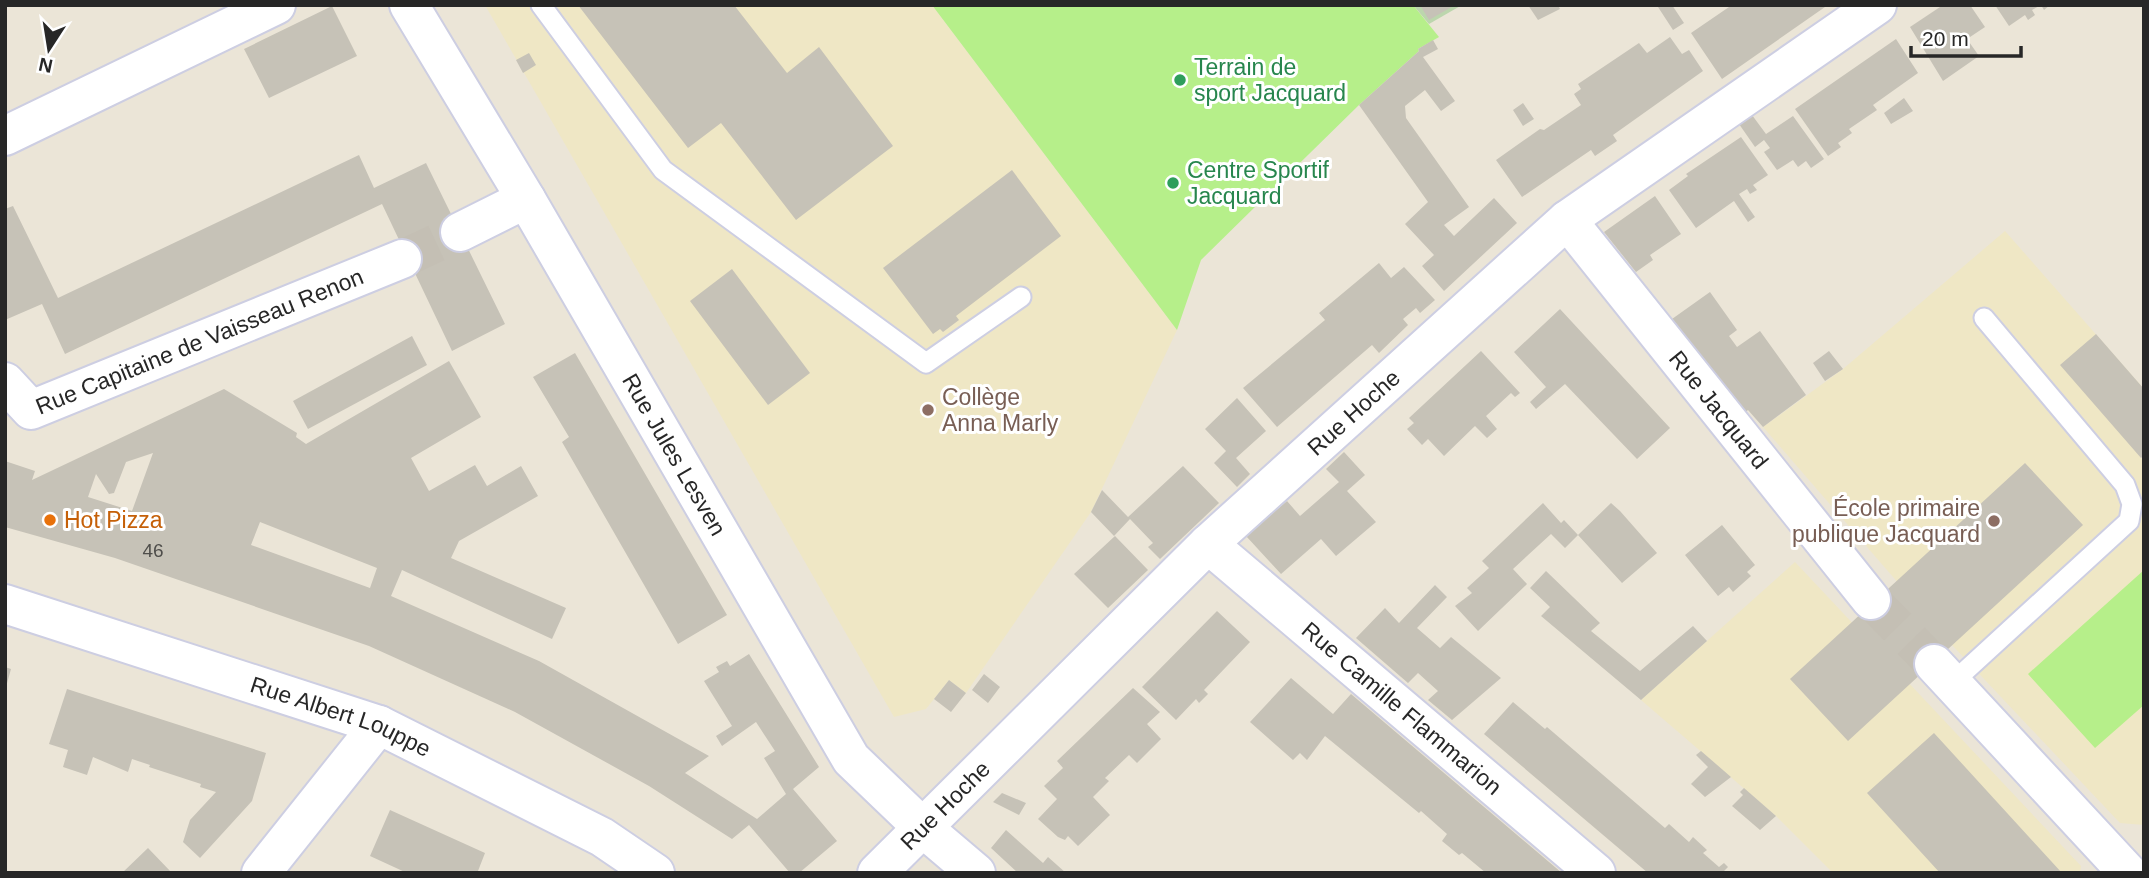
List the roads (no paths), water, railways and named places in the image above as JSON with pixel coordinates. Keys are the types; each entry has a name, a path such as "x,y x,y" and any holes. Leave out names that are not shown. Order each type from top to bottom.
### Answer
{"street":[{"path":"5,136 276,5"},
{"name":"Rue Jules Lesven","path":"409,5 526,199 851,759 923,828 976,873"},
{"name":"Rue Hoche","path":"877,873 1208,544 1567,220 1877,5"},
{"path":"460,232 526,199"},
{"name":"Rue Jacquard","path":"1567,220 1871,600"},
{"name":"Rue Capitaine de Vaisseau Renon","path":"5,382 31,410 402,259"},
{"name":"Rue Camille Flammarion","path":"1208,544 1596,873"},
{"name":"Rue Albert Louppe","path":"5,604 379,725 603,837 655,873"},
{"path":"1943,674 2128,873"},
{"path":"261,873 379,725"}],"lane":[{"path":"541,5 663,170 926,363 1021,297"},
{"path":"1943,674 2129,521 2132,504 2125,485 1984,318"}],"tunnel":[{"path":"402,259 460,232"},
{"path":"1871,600 1934,664"}],"place":[{"name":"Terrain de sport Jacquard","path":"1180,80"},
{"name":"Centre Sportif Jacquard","path":"1173,183"},
{"name":"Collège Anna Marly","path":"928,410"},
{"name":"Hot Pizza","path":"50,520"},
{"name":"École primaire publique Jacquard","path":"1994,521"}]}
